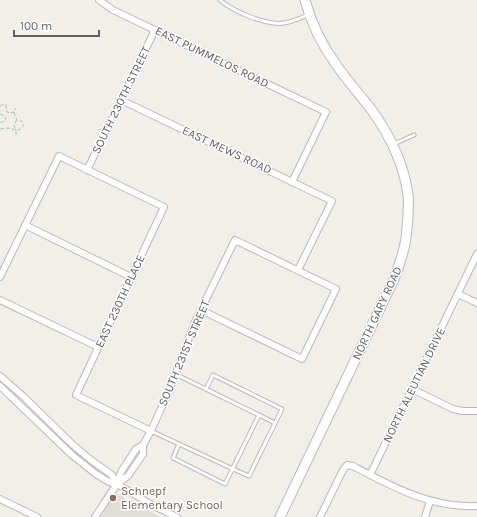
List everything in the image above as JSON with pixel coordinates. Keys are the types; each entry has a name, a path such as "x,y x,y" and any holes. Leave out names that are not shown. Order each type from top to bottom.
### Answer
{"main road":[{"name":"NORTH GARY ROAD","path":"280,517 394,279 401,261 406,238 409,197 405,178 385,130 371,109 335,63 318,34 305,0"}],"street":[{"name":"EAST PUMMELOS ROAD","path":"99,0 113,10 326,112 292,182"},
{"name":"SOUTH 230TH STREET","path":"87,170 155,30"},
{"name":"EAST MEWS ROAD","path":"121,100 332,200 298,270"},
{"path":"0,277 59,156 87,170"},
{"name":"EAST 230TH PLACE","path":"87,170 164,207 76,395 151,431"},
{"path":"25,225 131,277"},
{"name":"SOUTH 231ST STREET","path":"95,517 117,484 121,472 136,450 143,445 151,431 175,374 188,338 235,240 298,270"},
{"name":"NORTH ALEUTIAN DRIVE","path":"370,475 477,254"},
{"path":"201,310 302,359 336,289 298,270"},
{"path":"458,294 477,303"},
{"path":"0,300 98,347"},
{"path":"0,376 24,397 73,445 112,475 117,484"},
{"path":"0,386 80,462 96,474 177,517"},
{"path":"412,389 453,409 477,411"},
{"path":"320,517 342,470 347,465 353,466 413,496 430,501 465,506 477,506"},
{"path":"0,499 37,517"},
{"path":"425,517 430,501"}],"lane":[{"path":"220,0 225,4 256,19 272,23 284,23 310,14"},
{"path":"392,145 414,135"},
{"path":"175,374 275,423"},
{"path":"151,431 249,476 282,409 213,375 206,389"},
{"path":"179,444 172,458 226,484 259,415"}],"path":[{"path":"0,106 4,104 6,105 7,112 14,112"},
{"path":"16,108 14,112 17,120 14,126 16,135"},
{"path":"0,114 6,118 5,121 0,123"},
{"path":"0,129 20,129 23,127 24,123 17,120"}],"shaded area":[{"name":"Schnepf Elementary School","path":"109,487 133,503 161,517 91,517"}],"place":[{"name":"Schnepf Elementary School","path":"113,498"}]}
